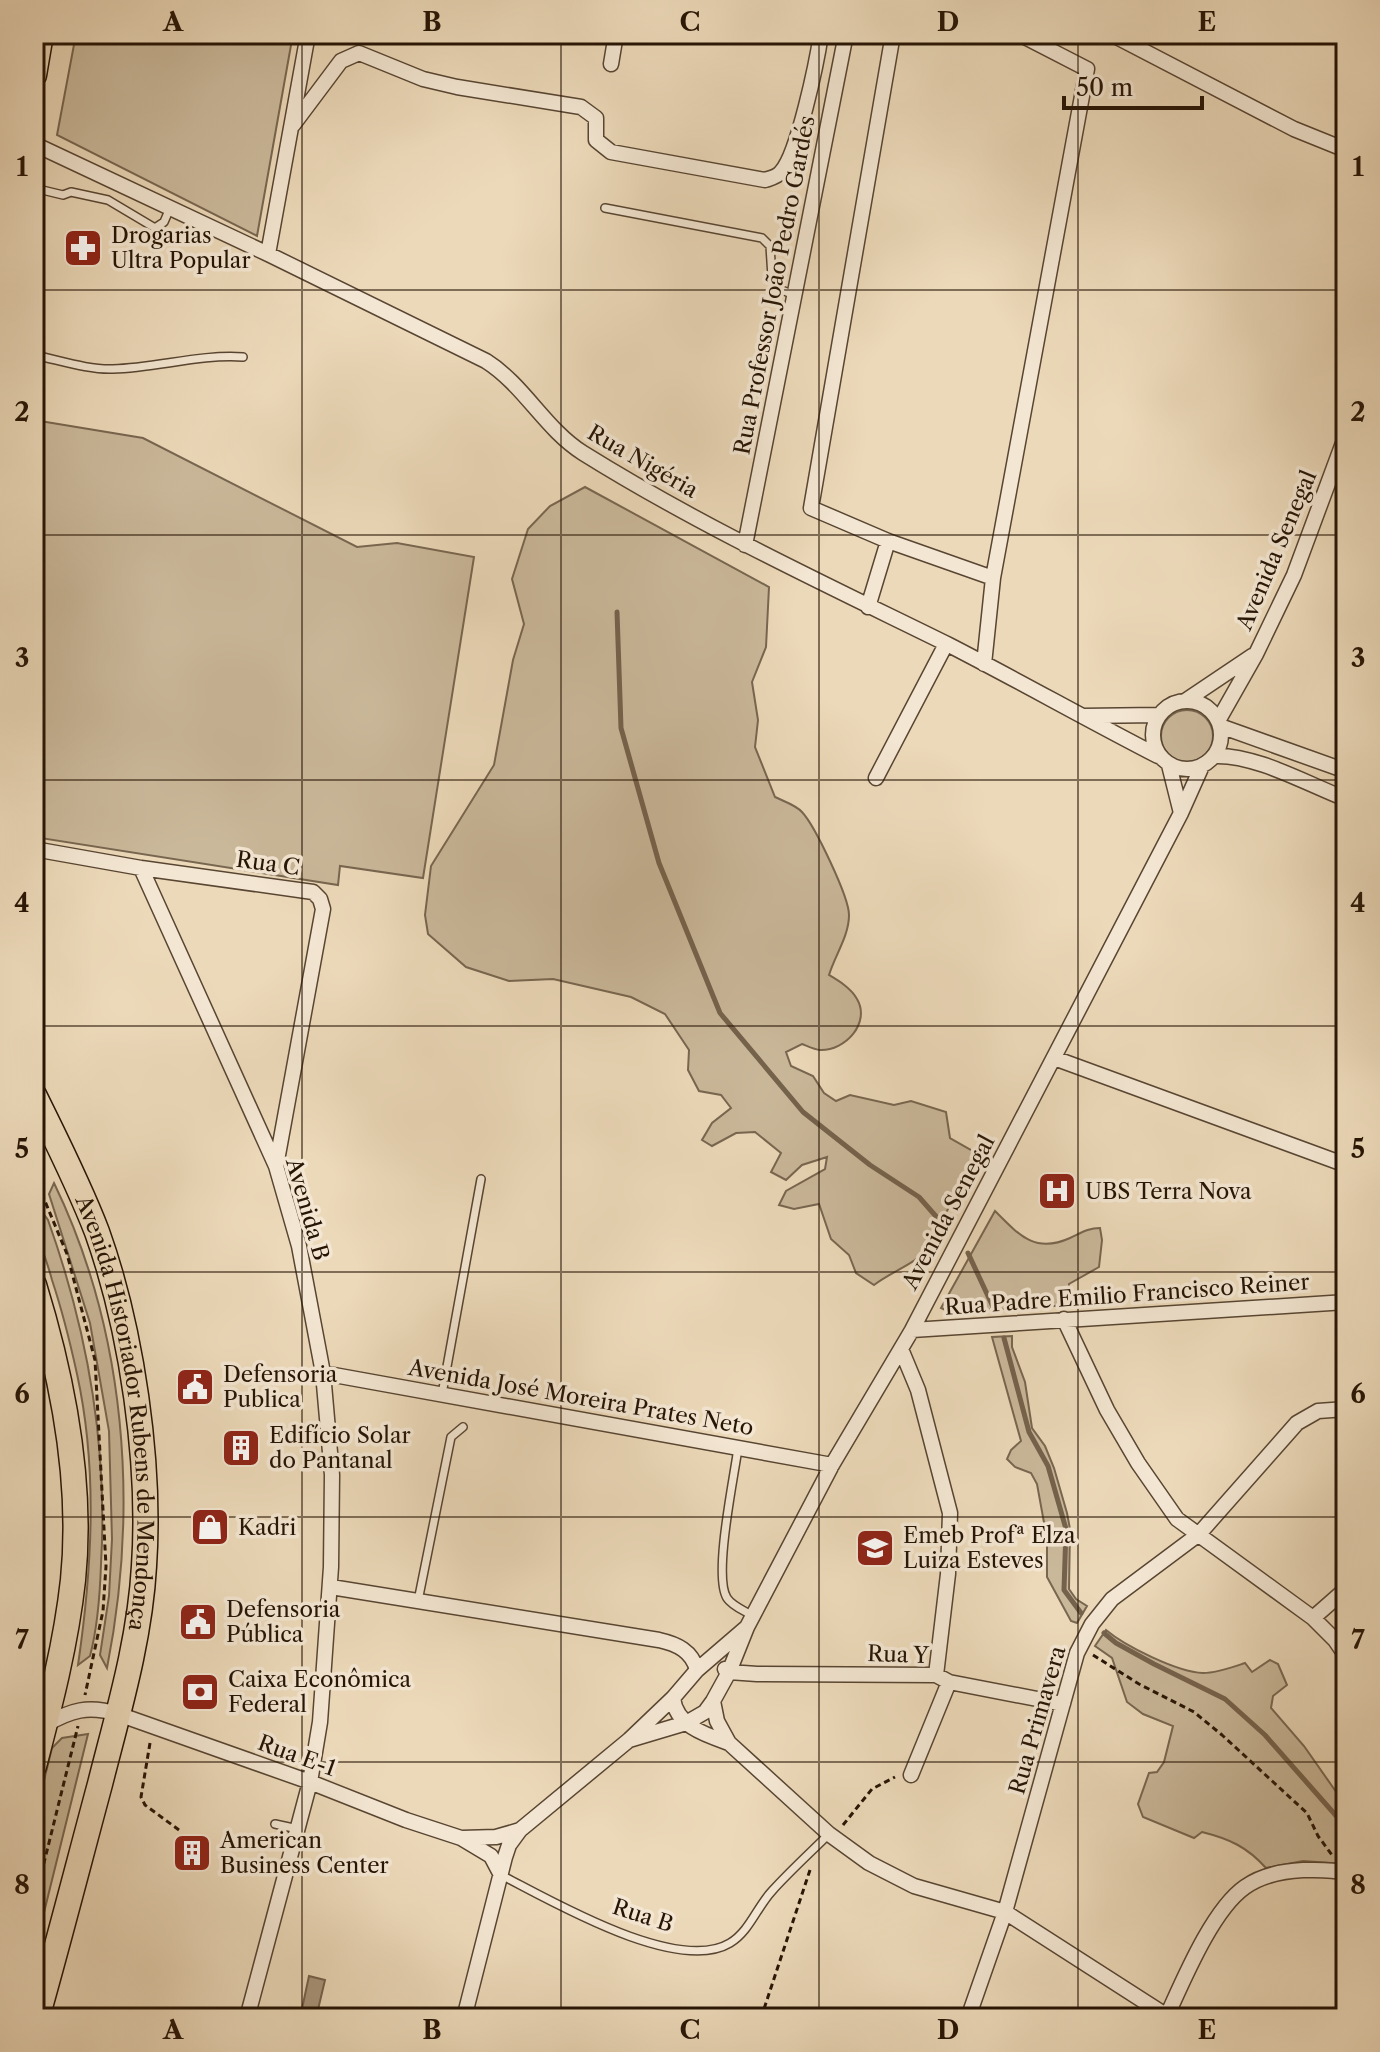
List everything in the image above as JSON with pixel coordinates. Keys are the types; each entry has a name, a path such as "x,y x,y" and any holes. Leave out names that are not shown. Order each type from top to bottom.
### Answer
{"main road":[{"path":"34,75 41,34"},
{"name":"Avenida Historiador Rubens de Mendonça","path":"34,1095 82,1194 98,1236 123,1330 144,1480 144,1567 136,1627 118,1714 37,2018"},
{"name":"Avenida Historiador Rubens de Mendonça","path":"34,1285 62,1397 76,1524 73,1579 63,1650 34,1766"}],"street":[{"path":"268,254 308,34"},
{"path":"611,64 616,34"},
{"path":"293,125 341,61 359,53 423,79 581,107 596,118 596,140 611,152 765,180 783,170 788,159 806,105 821,34"},
{"name":"Rua Professor João Pedro Gardés","path":"745,545 846,34"},
{"path":"893,34 811,508 888,541 993,578"},
{"path":"984,664 993,578 1087,69 1019,34"},
{"path":"1111,34 1294,129 1346,150"},
{"name":"Rua Nigéria","path":"34,144 486,361 500,369 556,431 576,448 745,545 946,644 1164,761 1191,770 1227,756 1249,761 1346,799"},
{"name":"Avenida Senegal","path":"1219,724 1294,575 1346,435"},
{"path":"868,607 888,541"},
{"path":"876,778 946,644"},
{"path":"1181,813 1164,761 1152,743 1152,728 1158,715 1256,654"},
{"path":"1185,701 1198,703 1210,710 1219,724 1220,746 1208,761"},
{"path":"1082,716 1158,715"},
{"path":"1219,724 1346,771"},
{"name":"Avenida Senegal","path":"629,1740 686,1723 705,1712 713,1701 750,1621 832,1465 912,1330 1208,761"},
{"name":"Rua C","path":"34,849 141,868 313,892 320,899 323,909 276,1166"},
{"name":"Avenida B","path":"141,868 276,1166 299,1246 323,1373 332,1475 331,1587 320,1722 310,1782 247,2018"},
{"path":"1054,1058 1346,1165"},
{"name":"Rua Padre Emilio Francisco Reiner","path":"912,1330 1346,1302"},
{"path":"1064,1319 1107,1410 1138,1463 1177,1519 1313,1618 1346,1656"},
{"path":"901,1349 918,1390 950,1513 942,1679 911,1775"},
{"name":"Avenida José Moreira Prates Neto","path":"323,1373 832,1465"},
{"name":"Rua Primavera","path":"968,2018 1005,1912 1080,1647 1092,1624 1112,1599 1199,1534 1297,1423 1318,1411 1346,1409"},
{"path":"331,1587 659,1640 682,1648 693,1658 697,1670"},
{"path":"1313,1618 1346,1589"},
{"name":"Avenida Senegal","path":"464,2018 507,1849 520,1830 629,1740 750,1621"},
{"path":"714,1656 729,1672"},
{"name":"Rua Y","path":"729,1672 942,1679 1063,1704"},
{"path":"673,1698 676,1711 686,1723 729,1743 831,1836 869,1863 914,1886 1005,1912 1167,2018 1221,1912 1245,1887 1280,1871 1333,1870 1346,1873"},
{"path":"713,1701 717,1721 729,1743"},
{"name":"Rua E-1","path":"45,1725 74,1710 103,1709 461,1838 491,1856 501,1875"},
{"name":"Rua E-1","path":"461,1838 496,1837 520,1830"}],"lane":[{"path":"34,188 108,200 155,228 164,222 170,208"},
{"path":"605,208 762,238 770,246 772,277 777,288 794,295"},
{"path":"34,355 108,369 139,368 216,355 243,357"},
{"path":"442,1394 481,1179"},
{"path":"418,1601 451,1437 463,1427"},
{"path":"738,1448 723,1555 722,1586 728,1601 750,1621"},
{"path":"275,1824 298,1829"},
{"name":"Rua B","path":"501,1875 617,1933 657,1946 692,1951 730,1943 742,1932 770,1892 831,1836"}],"path":[{"path":"1080,1647 1139,1684 1194,1712 1222,1735 1307,1813 1318,1836 1337,1861"},
{"path":"152,1728 141,1797 145,1805 179,1830"},
{"path":"831,1836 872,1789 893,1777 911,1775"},
{"path":"761,2018 818,1845"}],"shaded area":[{"path":"76,34 293,34 257,236 57,135"},
{"path":"34,420 143,438 357,547 397,543 474,557 423,878 340,866 338,885 34,837"},
{"path":"585,487 769,587 766,647 752,682 758,720 755,747 775,797 802,812 838,878 849,915 844,938 829,975 852,991 861,1017 853,1034 838,1046 820,1050 802,1044 786,1052 791,1066 813,1076 824,1093 836,1101 850,1095 894,1105 911,1101 946,1112 950,1138 976,1153 927,1251 874,1285 856,1273 849,1255 831,1239 819,1204 794,1209 779,1205 786,1191 825,1169 827,1157 802,1165 786,1180 771,1172 781,1153 755,1132 736,1133 712,1146 702,1140 712,1123 731,1108 721,1095 699,1091 688,1070 689,1050 665,1014 631,997 553,979 509,981 466,967 428,934 425,915 431,866 494,765 513,660 524,624 512,579 528,529 550,506"},
{"path":"1187,710 1205,718 1213,736 1205,754 1187,762 1169,754 1161,736 1169,718"},
{"path":"54,1183 78,1240 97,1299 111,1359 120,1421 122,1545 117,1607 107,1668 100,1655 109,1596 112,1539 109,1431 90,1323 49,1194"},
{"path":"34,1209 43,1213 48,1220 62,1262 84,1346 98,1432 102,1519 99,1598 90,1656 78,1665 87,1593 91,1520 88,1446 74,1362 38,1236"},
{"path":"995,1211 1012,1228 1037,1243 1058,1242 1100,1228 1099,1267 1069,1284 1070,1305 950,1312 941,1308"},
{"path":"1012,1336 1012,1347 1025,1382 1032,1428 1045,1446 1067,1513 1070,1529 1069,1589 1076,1599 1087,1606 1077,1623 1071,1621 1047,1577 1047,1539 1037,1484 1031,1473 1015,1467 1007,1459 1021,1441 992,1337"},
{"path":"1106,1630 1152,1657 1192,1672 1214,1672 1245,1663 1252,1672 1270,1660 1278,1664 1287,1685 1273,1696 1271,1708 1304,1746 1346,1806 1346,1864 1303,1861 1266,1868 1252,1854 1230,1841 1202,1832 1194,1838 1143,1817 1138,1804 1149,1773 1157,1772 1164,1762 1173,1726 1143,1714 1127,1702 1112,1658 1095,1646"},
{"path":"88,1734 34,1953 34,1821 52,1748 62,1738"},
{"path":"309,1976 325,1980 316,2018 300,2018"}],"waterway":[{"path":"617,612 621,728 659,863 720,1013 803,1112 870,1165 919,1197 948,1230"},
{"path":"968,1253 994,1309"},
{"path":"1004,1338 1029,1432 1048,1466 1066,1529 1064,1590 1081,1613"},
{"path":"1104,1633 1154,1664 1225,1699 1265,1735 1346,1827"}],"place":[{"name":"Drogarias Ultra Popular","path":"83,248"},
{"name":"UBS Terra Nova","path":"1057,1191"},
{"name":"Defensoria Publica","path":"195,1387"},
{"name":"Edifício Solar do Pantanal","path":"241,1448"},
{"name":"Kadri","path":"210,1527"},
{"name":"Emeb Profª Elza Luiza Esteves","path":"875,1548"},
{"name":"Defensoria Pública","path":"198,1622"},
{"name":"Caixa Econômica Federal","path":"200,1692"},
{"name":"American Business Center","path":"192,1853"}]}
